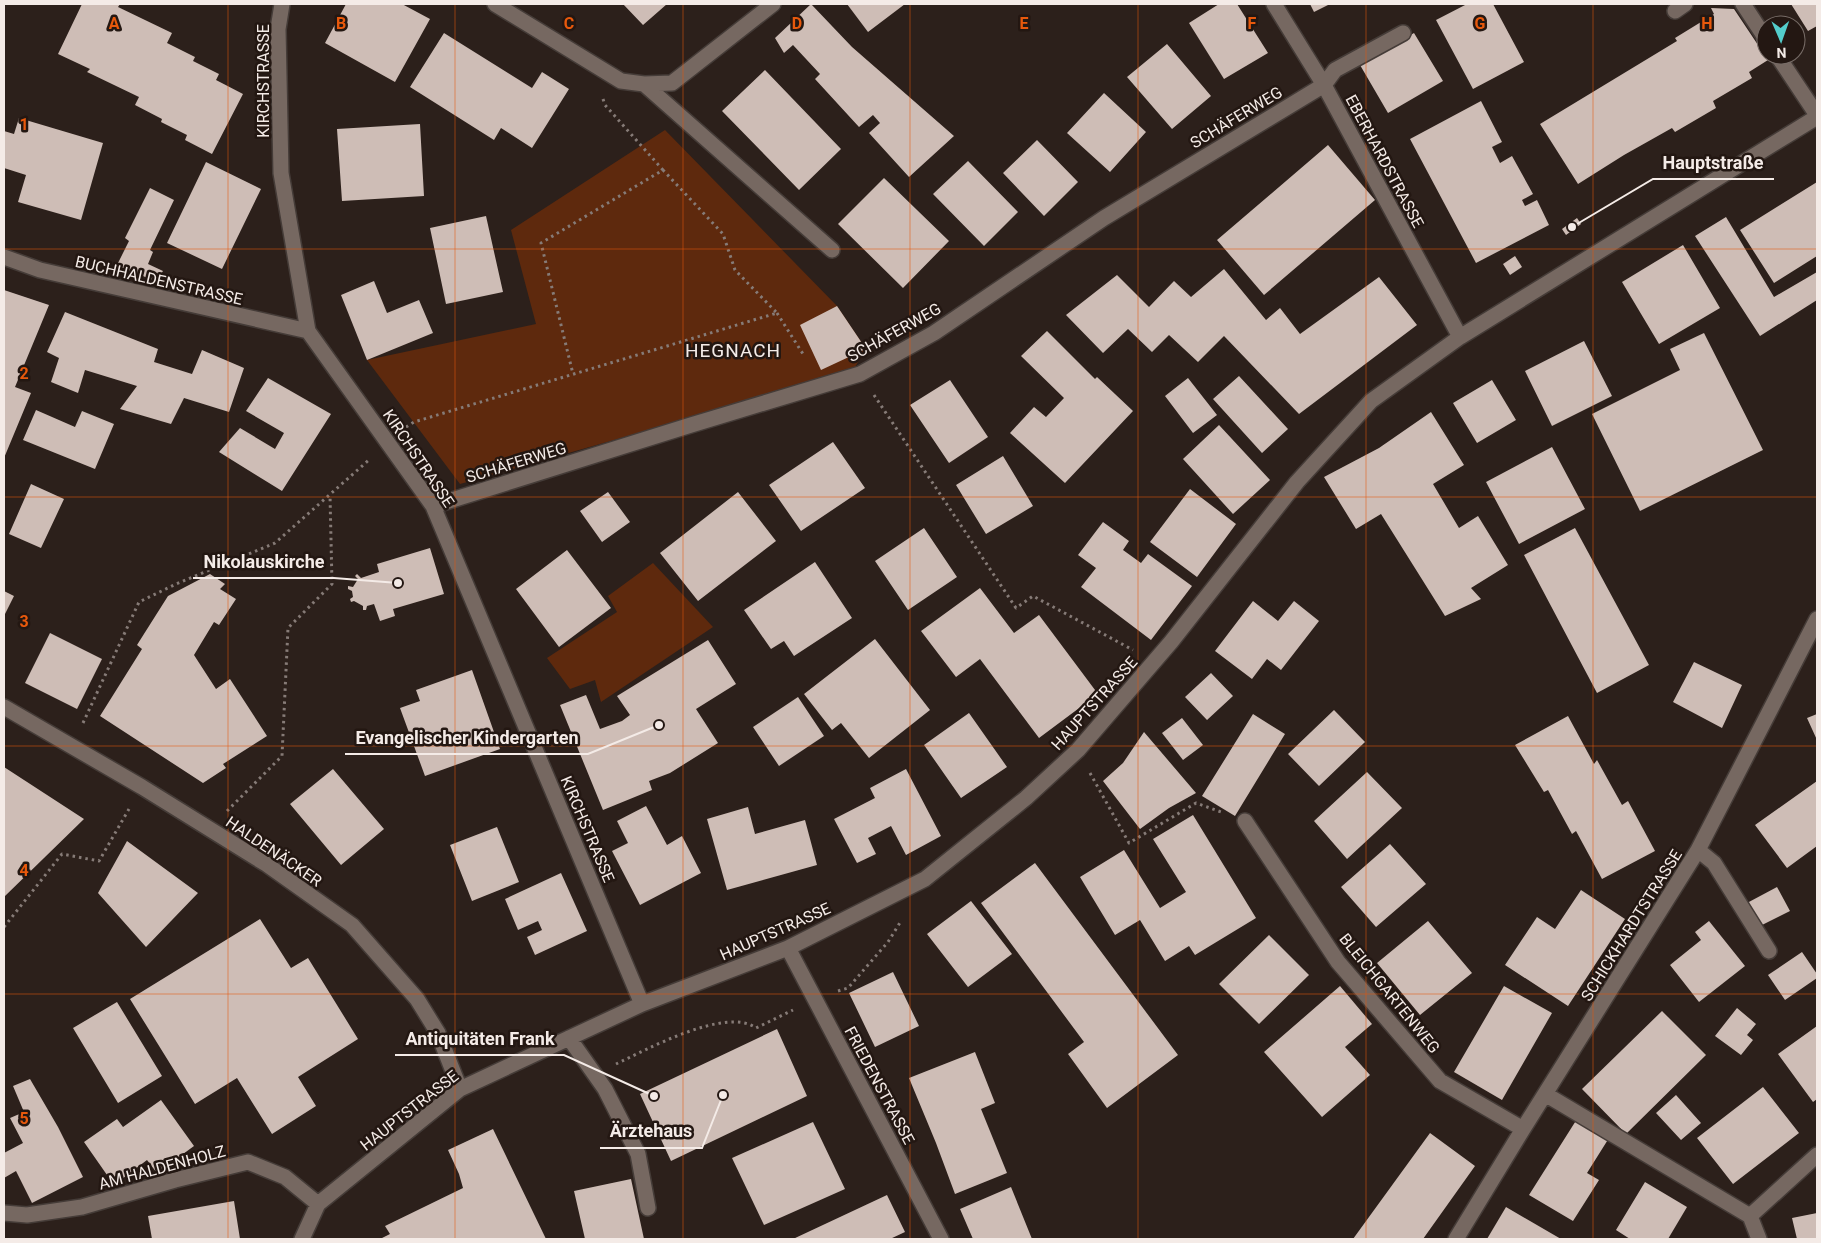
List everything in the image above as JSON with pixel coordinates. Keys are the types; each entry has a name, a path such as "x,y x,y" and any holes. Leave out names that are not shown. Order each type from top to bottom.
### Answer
{"street":[{"name":"KIRCHSTRASSE","path":"282,4 278,29 281,172 308,331 388,440 433,506 642,1004"},
{"path":"495,4 621,81 644,84 672,83 773,4"},
{"name":"EBERHARDSTRASSE","path":"1274,4 1324,85 1460,337"},
{"path":"1743,4 1756,24"},
{"name":"SCHÄFERWEG","path":"433,506 860,374 934,333 1104,218 1324,85 1335,70 1403,33"},
{"path":"1784,65 1817,116"},
{"path":"644,84 832,250"},
{"name":"HAUPTSTRASSE","path":"318,1204 460,1089 642,1004 788,948 926,879 1026,798 1078,750 1154,661 1297,482 1371,401 1460,337 1817,116"},
{"name":"BUCHHALDENSTRASSE","path":"4,258 40,270 308,331"},
{"name":"SCHICKHARDTSTRASSE","path":"1456,1239 1698,850 1817,619"},
{"name":"HALDENÄCKER","path":"4,707 142,787 266,864 352,925 417,999 438,1034 460,1089"},
{"name":"BLEICHGARTENWEG","path":"1245,821 1338,962 1440,1081 1523,1129"},
{"path":"1698,850 1714,864 1769,952"},
{"name":"FRIEDENSTRASSE","path":"788,948 941,1239"},
{"path":"570,1038 605,1089 638,1154 648,1208"},
{"path":"1545,1094 1750,1216 1759,1239"},
{"path":"1750,1216 1817,1155"},
{"name":"AM HALDENHOLZ","path":"4,1213 27,1216 82,1207 175,1180 248,1162 285,1177 318,1204"},
{"path":"302,1239 318,1204"}],"path":[{"path":"594,65 605,105 724,234 735,270 778,313 804,354"},
{"path":"573,374 541,243 663,170"},
{"path":"414,422 778,313"},
{"path":"860,374 1016,608 1033,596 1154,661"},
{"path":"72,746 139,602 176,584 275,543 364,464 388,440"},
{"path":"210,829 282,756 288,628 332,584 330,494"},
{"path":"1078,750 1129,843 1196,803 1245,821"},
{"path":"4,927 62,854 98,861 142,787"},
{"path":"595,1074 672,1038 722,1022 749,1023 756,1028 815,999 848,988 888,942 902,918"},
{"path":"438,1034 545,1049"}],"shaded area":[{"path":"665,130 837,306 866,349 852,372 460,484 367,360 536,324 511,230"},
{"path":"653,563 713,627 601,702 595,680 570,689 547,658 617,612 608,596"}],"building":[{"path":"82,4 120,4 118,7 172,33 167,43 195,57 193,61 219,74 216,80 243,94 212,154 185,140 187,135 161,122 162,119 135,105 139,97 87,72 90,69 58,54"},
{"path":"346,4 402,4 430,19 395,82 325,43"},
{"path":"623,4 667,4 643,25"},
{"path":"811,4 852,47 954,136 909,177 869,133 880,123 873,115 859,127 815,79 820,74 793,45 784,53 775,38"},
{"path":"847,4 905,4 868,32"},
{"path":"1219,4 1237,4 1268,53 1224,79 1189,23"},
{"path":"1310,4 1330,4 1314,12"},
{"path":"1467,4 1493,4 1524,62 1473,89 1436,20"},
{"path":"1791,4 1817,4 1817,26 1808,31 1806,28 1806,15 1798,15"},
{"path":"1711,8 1734,9 1756,42 1756,65 1760,65 1749,72 1752,78 1713,101 1716,108 1675,132 1672,128 1578,184 1540,124 1677,41 1675,38 1714,14"},
{"path":"444,33 532,88 542,72 569,89 532,148 501,128 494,140 410,87"},
{"path":"1414,33 1443,81 1388,113 1360,65"},
{"path":"1167,44 1211,96 1172,129 1127,77"},
{"path":"765,70 841,149 799,190 722,111"},
{"path":"1104,93 1146,132 1110,172 1067,133"},
{"path":"1481,101 1502,142 1492,147 1500,163 1512,156 1533,194 1522,200 1525,206 1537,200 1549,225 1476,263 1410,139"},
{"path":"19,118 103,143 81,220 18,202 26,175 4,168 4,131 14,134"},
{"path":"420,124 424,196 342,201 337,129"},
{"path":"1037,140 1078,182 1044,216 1003,173"},
{"path":"1328,145 1375,200 1264,295 1217,240"},
{"path":"968,161 1018,212 984,246 933,194"},
{"path":"206,162 261,189 222,269 167,243"},
{"path":"884,178 949,241 903,288 838,224"},
{"path":"1817,182 1817,256 1774,283 1740,230"},
{"path":"150,188 174,200 150,250 153,252 148,264 163,271 156,282 117,265 129,241 125,238"},
{"path":"486,216 503,292 446,304 430,228"},
{"path":"1726,217 1774,297 1817,272 1817,300 1760,336 1695,236"},
{"path":"1577,218 1581,224 1566,235 1562,229"},
{"path":"1683,245 1720,308 1659,344 1622,282"},
{"path":"1515,256 1522,267 1510,275 1503,264"},
{"path":"1224,269 1266,320 1280,308 1300,334 1379,277 1417,325 1299,414 1224,336 1198,362 1169,335 1152,352 1128,329 1103,353 1066,315 1117,275 1149,307 1174,281 1191,297"},
{"path":"374,281 387,313 419,300 433,333 367,360 341,295"},
{"path":"4,290 49,305 15,387 31,393 4,458"},
{"path":"837,306 866,349 821,370 800,325"},
{"path":"65,312 158,349 154,362 192,374 202,350 244,368 229,412 184,398 171,424 120,409 137,386 85,370 78,393 51,382 59,358 47,352"},
{"path":"1047,331 1095,379 1097,377 1133,411 1065,483 1010,433 1034,407 1046,417 1064,398 1021,356"},
{"path":"1704,333 1763,450 1640,511 1592,414 1680,370 1670,349"},
{"path":"1584,341 1612,396 1552,426 1525,371"},
{"path":"1239,376 1288,429 1262,453 1213,399"},
{"path":"268,378 331,414 282,491 219,452 240,428 275,449 284,433 246,411"},
{"path":"1188,378 1217,415 1193,433 1165,396"},
{"path":"950,380 988,437 949,463 910,405"},
{"path":"1492,380 1516,420 1477,443 1453,403"},
{"path":"36,410 75,427 82,411 114,424 95,469 23,440"},
{"path":"1431,412 1464,465 1433,484 1459,528 1478,516 1508,565 1471,588 1481,599 1445,616 1381,514 1356,529 1324,477 1379,448"},
{"path":"1219,425 1270,480 1233,514 1183,459"},
{"path":"833,442 865,488 801,531 769,485"},
{"path":"1552,447 1585,509 1519,544 1486,482"},
{"path":"1003,456 1033,506 986,534 956,485"},
{"path":"31,484 64,499 41,548 9,534"},
{"path":"1190,489 1236,524 1197,577 1150,542"},
{"path":"608,492 630,522 602,542 580,511"},
{"path":"738,492 776,541 698,601 660,553"},
{"path":"1103,522 1129,541 1123,550 1141,563 1148,554 1192,586 1151,640 1081,587 1096,568 1078,555"},
{"path":"924,528 957,577 908,610 875,561"},
{"path":"1575,528 1649,665 1597,693 1524,555"},
{"path":"430,548 444,594 393,609 395,616 380,621 374,604 367,606 366,610 363,610 363,606 354,601 351,602 350,599 353,597 352,591 348,589 348,586 353,587 358,579 355,576 357,574 361,578 379,572 377,564"},
{"path":"567,550 611,608 559,647 516,589"},
{"path":"815,562 852,618 794,656 784,641 771,649 744,610"},
{"path":"210,574 225,584 220,589 236,599 219,625 214,622 194,655 216,689 230,679 267,736 223,764 226,768 203,783 100,716 142,649 137,645 168,596"},
{"path":"980,588 1014,633 1039,615 1098,694 1039,738 980,659 956,677 921,631"},
{"path":"4,591 14,596 4,616"},
{"path":"1253,601 1278,621 1294,601 1319,621 1281,670 1267,659 1252,679 1215,651"},
{"path":"50,633 102,659 77,709 25,683"},
{"path":"875,639 930,710 869,758 841,723 832,730 804,694"},
{"path":"708,640 736,684 696,709 718,743 670,773 649,781 652,790 603,810 560,705 586,695 600,729 622,721 630,715 617,696"},
{"path":"1694,662 1742,685 1722,728 1673,702"},
{"path":"472,670 500,749 425,776 400,708 420,701 416,690"},
{"path":"1211,673 1233,696 1207,720 1185,697"},
{"path":"798,697 824,736 779,766 753,727"},
{"path":"1334,710 1365,742 1319,786 1288,754"},
{"path":"969,713 1007,767 961,798 924,745"},
{"path":"1253,714 1285,734 1235,816 1202,796"},
{"path":"1817,714 1817,740 1807,718"},
{"path":"1568,716 1594,764 1597,760 1622,805 1628,801 1655,851 1602,879 1576,831 1572,834 1548,790 1544,792 1515,745"},
{"path":"1182,718 1203,745 1183,760 1162,733"},
{"path":"1144,732 1196,793 1169,808 1140,829 1103,781 1123,763"},
{"path":"4,767 84,819 4,897"},
{"path":"333,769 384,829 341,865 290,804"},
{"path":"906,769 941,836 906,855 891,826 868,838 876,854 857,863 834,819 875,798 870,788"},
{"path":"1367,772 1402,808 1347,859 1314,821"},
{"path":"1817,781 1817,846 1787,868 1755,825"},
{"path":"646,806 667,845 682,836 701,873 640,905 612,851 628,843 617,821"},
{"path":"748,807 755,834 805,820 817,865 727,890 707,819"},
{"path":"1193,815 1256,918 1195,955 1189,946 1165,961 1140,920 1115,935 1080,877 1124,850 1160,908 1186,892 1153,839"},
{"path":"497,827 519,882 472,901 450,845"},
{"path":"127,841 198,893 146,947 98,893"},
{"path":"1390,844 1426,884 1376,927 1341,887"},
{"path":"1035,863 1178,1055 1107,1108 1068,1054 1084,1042 981,903"},
{"path":"561,873 587,931 535,955 527,937 542,930 538,921 518,930 505,899"},
{"path":"1777,887 1790,911 1760,926 1747,903"},
{"path":"1581,890 1625,919 1568,1006 1505,965 1537,917 1555,929"},
{"path":"971,901 1012,954 968,987 927,934"},
{"path":"260,919 291,968 308,958 358,1039 298,1077 316,1106 272,1134 237,1078 195,1104 130,999"},
{"path":"1428,921 1472,973 1420,1015 1377,963"},
{"path":"1709,921 1745,966 1699,1002 1670,965 1701,940 1695,932"},
{"path":"1269,935 1309,975 1259,1024 1219,984"},
{"path":"1802,952 1817,974 1817,978 1785,1000 1768,975"},
{"path":"893,972 919,1026 875,1047 849,993"},
{"path":"1340,986 1372,1024 1345,1047 1370,1075 1322,1117 1264,1052"},
{"path":"1504,986 1552,1013 1502,1100 1454,1072"},
{"path":"117,1002 162,1076 118,1103 73,1028"},
{"path":"1737,1008 1756,1024 1747,1035 1753,1040 1741,1055 1715,1036"},
{"path":"1662,1011 1706,1055 1626,1134 1582,1089"},
{"path":"1817,1026 1817,1099 1813,1102 1778,1054"},
{"path":"777,1029 807,1096 671,1161 640,1094"},
{"path":"975,1052 995,1103 981,1109 1007,1173 955,1194 909,1078"},
{"path":"30,1079 58,1127 83,1177 32,1203 16,1171 4,1178 4,1153 23,1143 10,1118 24,1112 13,1086"},
{"path":"1763,1087 1799,1133 1733,1184 1697,1138"},
{"path":"1676,1095 1701,1123 1681,1140 1656,1113"},
{"path":"161,1100 194,1146 157,1173 147,1160 114,1185 84,1142 117,1119 123,1127"},
{"path":"1577,1119 1609,1138 1587,1173 1599,1180 1573,1221 1529,1195"},
{"path":"813,1122 845,1189 764,1225 732,1158"},
{"path":"493,1129 546,1239 380,1239 390,1234 385,1226 463,1188 448,1150"},
{"path":"1430,1133 1475,1166 1423,1239 1353,1239"},
{"path":"631,1179 644,1239 585,1239 574,1191"},
{"path":"1645,1182 1687,1207 1668,1239 1630,1239 1616,1230"},
{"path":"1011,1187 1032,1239 973,1239 960,1209"},
{"path":"887,1195 905,1232 890,1239 793,1239"},
{"path":"234,1201 240,1239 152,1239 148,1216"},
{"path":"1506,1207 1561,1239 1487,1239"},
{"path":"1817,1213 1817,1239 1797,1239 1792,1218"}],"place":[{"name":"Hauptstraße","path":"1572,227"},
{"name":"Nikolauskirche","path":"398,583"},
{"name":"Evangelischer Kindergarten","path":"659,725"},
{"name":"Ärztehaus","path":"723,1095"},
{"name":"Antiquitäten Frank","path":"654,1096"}],"district":[{"name":"HEGNACH","path":"733,350"}]}
